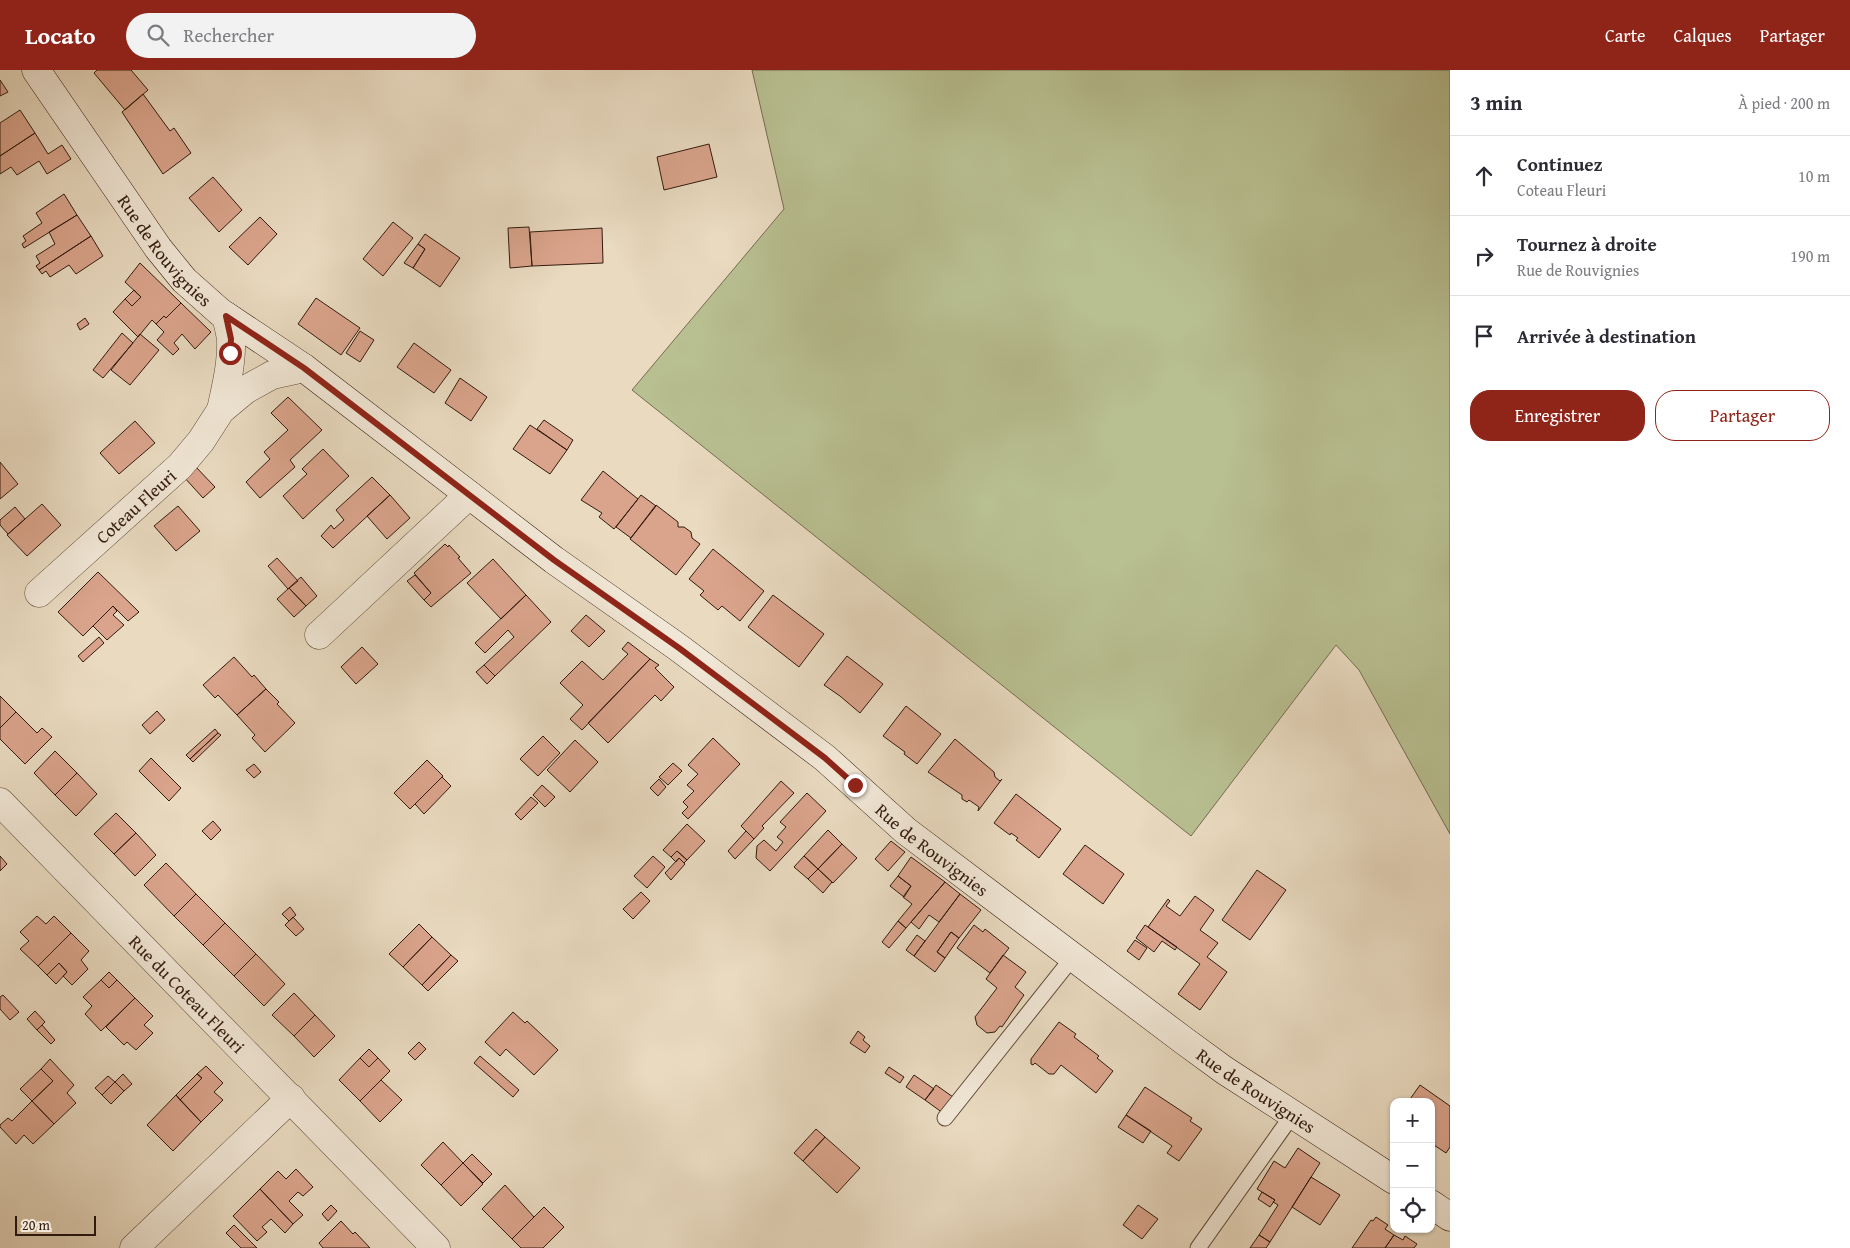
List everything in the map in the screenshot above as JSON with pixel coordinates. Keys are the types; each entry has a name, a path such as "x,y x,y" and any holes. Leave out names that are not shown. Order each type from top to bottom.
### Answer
{"street":[{"name":"Rue de Rouvignies","path":"36,70 158,248 184,280 226,316 304,368 595,590 679,648 818,753 906,831 1189,1045 1390,1177"},
{"name":"Coteau Fleuri","path":"221,410 227,386 231,339 226,316"},
{"name":"Coteau Fleuri","path":"39,593 180,466 201,441 221,410 245,390 272,375 304,368"},
{"path":"319,635 469,495"},
{"name":"Rue du Coteau Fleuri","path":"0,802 436,1248"},
{"path":"134,1248 291,1098"},
{"path":"1435,1207 1450,1217"}],"lane":[{"path":"945,1118 1073,957"},
{"path":"1198,1248 1293,1114"}],"green space":[{"path":"752,70 1450,70 1450,834 1359,670 1336,645 1191,836 632,390 784,209"}],"building":[{"path":"97,70 131,70 148,90 125,110 94,73"},
{"path":"0,80 8,92 0,96"},
{"path":"143,94 170,131 174,128 191,153 163,174 122,112"},
{"path":"20,110 35,133 0,156 0,123"},
{"path":"35,133 48,154 62,145 71,159 47,174 39,161 17,175 11,167 0,174 0,156"},
{"path":"709,144 717,177 664,190 657,157"},
{"path":"213,177 242,210 219,232 189,198"},
{"path":"64,194 77,215 24,248 22,244 26,241 23,236 42,223 36,213"},
{"path":"77,215 91,236 39,270 36,266 40,263 36,256 55,244 49,232"},
{"path":"260,217 277,234 248,265 229,247"},
{"path":"393,222 413,238 383,276 363,259"},
{"path":"529,227 532,266 510,268 508,228"},
{"path":"602,228 603,263 532,266 530,232"},
{"path":"425,234 460,258 440,287 413,268 425,249 418,244"},
{"path":"91,236 103,256 76,274 69,265 50,277 46,271 42,274 39,270"},
{"path":"418,244 425,249 413,268 404,263"},
{"path":"140,263 181,303 166,318 164,316 156,324 152,320 138,337 113,312 125,299 132,306 141,297 125,282"},
{"path":"134,290 141,297 132,306 125,299"},
{"path":"316,298 360,328 341,355 298,324"},
{"path":"181,303 211,332 195,349 182,334 174,343 179,349 173,355 157,340 164,332 156,324 164,316 166,318"},
{"path":"85,318 89,324 80,330 77,324"},
{"path":"360,331 374,340 360,362 346,353"},
{"path":"122,333 133,343 103,378 93,370"},
{"path":"140,334 159,350 130,385 111,370"},
{"path":"414,343 451,370 434,393 397,367"},
{"path":"460,378 487,397 471,421 445,403"},
{"path":"288,397 322,430 290,460 295,467 260,498 246,482 270,459 264,452 288,430 271,413"},
{"path":"544,420 573,440 567,450 537,429"},
{"path":"135,421 155,443 119,474 100,453"},
{"path":"530,425 567,450 550,474 513,449"},
{"path":"323,449 349,476 303,519 283,496 307,474 302,469"},
{"path":"0,462 18,484 0,499"},
{"path":"195,466 215,487 203,498 183,476"},
{"path":"603,471 638,499 614,529 599,517 602,513 581,500"},
{"path":"372,477 390,495 333,548 321,536 331,525 334,529 344,520 336,510"},
{"path":"390,495 410,518 387,539 367,516"},
{"path":"641,495 656,506 631,538 616,527"},
{"path":"42,504 61,525 27,556 7,535"},
{"path":"656,505 678,522 678,527 684,527 691,532 692,538 700,544 676,575 630,539"},
{"path":"178,506 200,531 176,551 154,526"},
{"path":"15,507 25,519 8,534 0,525 0,520"},
{"path":"445,544 448,547 449,545 460,557 458,558 471,573 431,607 424,600 431,593 414,573"},
{"path":"713,549 764,591 740,621 722,606 718,610 700,595 704,591 689,579"},
{"path":"277,558 298,581 288,589 268,566"},
{"path":"493,559 526,595 501,619 467,583"},
{"path":"98,572 139,612 128,621 113,606 83,636 58,612"},
{"path":"415,575 431,593 424,600 407,581"},
{"path":"301,577 317,596 306,606 289,588"},
{"path":"289,588 306,606 294,617 277,599"},
{"path":"526,595 551,622 495,676 484,665 514,637 508,630 485,653 475,643"},
{"path":"773,595 824,634 799,667 748,627"},
{"path":"113,606 117,611 113,615 124,625 107,640 93,626"},
{"path":"586,615 605,631 589,647 571,631"},
{"path":"99,637 104,643 83,662 78,656"},
{"path":"628,642 650,659 582,730 570,719 583,705 560,683 582,661 603,680 628,654 622,649"},
{"path":"362,647 378,664 356,684 341,667"},
{"path":"847,656 883,684 860,713 824,685"},
{"path":"234,657 266,689 237,715 218,695 215,698 203,685"},
{"path":"650,659 659,665 655,668 674,687 661,701 655,695 608,743 588,723"},
{"path":"484,665 495,676 487,684 476,672"},
{"path":"266,689 295,723 265,752 252,738 255,735 237,715"},
{"path":"0,696 16,712 0,728"},
{"path":"906,706 941,734 917,764 904,754 905,752 883,736"},
{"path":"157,711 165,720 150,734 142,725"},
{"path":"16,712 37,733 42,728 52,737 25,764 0,739 0,728"},
{"path":"215,729 218,733 190,759 186,755"},
{"path":"218,733 221,735 193,762 190,759"},
{"path":"543,736 560,753 538,776 520,759"},
{"path":"713,738 740,764 688,819 682,813 688,807 683,802 694,791 687,785 698,774 688,765"},
{"path":"955,739 994,772 995,777 1000,781 1002,779 978,811 979,807 969,800 967,802 962,799 962,795 928,772"},
{"path":"575,740 598,762 570,792 547,770"},
{"path":"55,751 77,773 55,795 34,773"},
{"path":"151,758 181,788 169,801 139,771"},
{"path":"427,760 443,776 410,809 394,793"},
{"path":"673,763 682,771 668,785 659,777"},
{"path":"254,764 261,772 254,778 246,770"},
{"path":"77,773 97,794 76,816 55,795"},
{"path":"442,777 451,786 424,814 415,804"},
{"path":"659,779 666,787 658,796 650,788"},
{"path":"781,781 794,793 762,826 764,828 754,839 741,826"},
{"path":"542,785 555,797 545,807 533,795"},
{"path":"807,793 826,811 770,871 756,858 757,846 764,840 776,851 783,842 777,837 786,827 780,822"},
{"path":"1016,794 1061,829 1039,858 1016,840 1018,838 1011,833 1010,835 994,823"},
{"path":"531,797 538,803 521,820 515,814"},
{"path":"116,813 136,833 114,854 94,834"},
{"path":"213,821 221,830 211,840 202,831"},
{"path":"687,824 705,841 687,860 677,851 671,857 663,850"},
{"path":"828,830 842,844 818,869 804,856"},
{"path":"746,831 754,839 735,859 728,851"},
{"path":"136,833 156,855 135,876 114,854"},
{"path":"891,841 905,852 888,871 875,859"},
{"path":"842,844 857,858 833,883 818,869"},
{"path":"1085,845 1124,874 1103,904 1063,874"},
{"path":"677,851 687,860 684,863 679,858 676,862 671,857"},
{"path":"0,856 7,864 0,871"},
{"path":"653,856 665,867 647,888 634,876"},
{"path":"804,856 818,869 808,879 794,867"},
{"path":"911,857 945,882 906,928 898,921 912,904 903,897 911,886 898,876"},
{"path":"679,858 685,864 671,880 665,873"},
{"path":"166,863 196,894 174,916 144,885"},
{"path":"818,869 832,882 823,893 808,879"},
{"path":"1257,870 1286,890 1250,940 1222,920"},
{"path":"898,876 911,886 904,897 890,886"},
{"path":"945,882 960,894 939,922 929,915 919,929 911,922"},
{"path":"641,892 650,901 633,919 623,909"},
{"path":"196,894 225,923 203,945 174,916"},
{"path":"960,894 981,910 959,938 951,932 937,952 945,958 935,972 914,956"},
{"path":"1195,896 1214,910 1200,930 1218,943 1207,957 1227,972 1200,1010 1178,994 1200,964 1148,927 1168,899 1170,901 1166,906 1180,916"},
{"path":"290,907 296,915 289,921 282,914"},
{"path":"37,916 46,924 54,916 71,933 38,966 20,949 29,941 20,932"},
{"path":"293,917 304,929 296,936 285,925"},
{"path":"898,921 906,928 889,948 882,942"},
{"path":"225,923 256,954 234,976 203,945"},
{"path":"419,924 432,937 403,967 389,954"},
{"path":"974,925 983,932 985,929 1009,948 990,973 957,948"},
{"path":"1145,925 1177,947 1175,950 1162,941 1154,952 1136,938"},
{"path":"951,932 959,938 945,958 937,952"},
{"path":"71,933 89,951 81,960 88,969 72,985 63,976 67,972 59,963 47,975 38,966"},
{"path":"917,935 925,941 914,956 906,950"},
{"path":"432,937 451,955 422,985 403,967"},
{"path":"1135,940 1147,948 1139,960 1127,951"},
{"path":"256,954 285,984 264,1006 234,976"},
{"path":"451,955 458,961 428,991 422,985"},
{"path":"1003,955 1026,972 1015,987 1024,995 1002,1027 1000,1026 995,1032 987,1033 977,1025 975,1017 997,988 986,979"},
{"path":"59,963 67,972 56,984 47,975"},
{"path":"109,972 117,980 109,988 101,980"},
{"path":"101,980 109,988 117,980 135,998 101,1031 85,1014 92,1006 83,997"},
{"path":"294,993 315,1015 294,1036 272,1015"},
{"path":"3,995 19,1012 10,1020 0,1009 0,997"},
{"path":"135,998 153,1016 144,1025 153,1033 136,1050 127,1042 124,1045 106,1027"},
{"path":"35,1011 45,1022 37,1030 27,1019"},
{"path":"513,1012 525,1023 527,1021 558,1050 534,1075 506,1049 500,1056 485,1042"},
{"path":"315,1015 335,1036 314,1057 294,1036"},
{"path":"1059,1022 1076,1034 1074,1037 1099,1056 1097,1058 1113,1071 1096,1093 1061,1065 1054,1074 1049,1074 1035,1063 1031,1064 1031,1059"},
{"path":"42,1025 55,1040 51,1044 37,1030"},
{"path":"858,1031 865,1037 863,1040 870,1046 865,1053 850,1043"},
{"path":"419,1042 426,1049 415,1060 408,1053"},
{"path":"369,1049 378,1058 369,1067 360,1058"},
{"path":"480,1056 519,1090 513,1097 474,1063"},
{"path":"360,1058 369,1067 378,1058 390,1071 360,1101 339,1080"},
{"path":"50,1059 74,1085 67,1093 76,1103 54,1124 32,1101 53,1081 41,1069"},
{"path":"206,1066 223,1083 214,1092 223,1100 201,1122 180,1100 202,1078 197,1074"},
{"path":"889,1067 904,1077 900,1083 885,1073"},
{"path":"41,1069 53,1081 32,1101 20,1089"},
{"path":"123,1074 132,1084 124,1091 115,1082"},
{"path":"197,1074 202,1078 180,1100 176,1095"},
{"path":"914,1075 934,1089 925,1100 906,1087"},
{"path":"108,1076 115,1082 102,1095 95,1088"},
{"path":"381,1080 402,1100 380,1122 360,1101"},
{"path":"115,1082 124,1091 111,1104 102,1095"},
{"path":"936,1085 953,1097 943,1113 925,1100"},
{"path":"1420,1085 1450,1106 1450,1147 1446,1153 1435,1146 1435,1098 1411,1098"},
{"path":"1145,1087 1192,1118 1190,1121 1202,1129 1179,1161 1167,1153 1172,1146 1126,1115"},
{"path":"176,1095 201,1122 173,1151 147,1125"},
{"path":"32,1101 54,1124 33,1144 24,1135 16,1144 0,1125 8,1118 12,1121"},
{"path":"1126,1115 1151,1131 1143,1143 1118,1127"},
{"path":"816,1129 825,1137 803,1161 794,1153"},
{"path":"825,1137 860,1168 837,1193 803,1161"},
{"path":"443,1142 463,1163 441,1185 421,1165"},
{"path":"1298,1148 1320,1163 1270,1242 1259,1235 1278,1205 1273,1202 1275,1200 1257,1189 1274,1161 1285,1168"},
{"path":"472,1154 492,1174 483,1183 463,1163"},
{"path":"463,1163 483,1184 461,1206 441,1185"},
{"path":"296,1169 313,1187 303,1196 298,1192 289,1201 303,1215 293,1224 260,1189 278,1171 286,1179"},
{"path":"1311,1177 1340,1195 1320,1225 1292,1207"},
{"path":"505,1185 534,1217 512,1239 482,1209"},
{"path":"260,1189 293,1224 285,1233 271,1219 262,1227 267,1232 257,1241 233,1216"},
{"path":"1262,1192 1275,1200 1270,1207 1258,1199"},
{"path":"331,1205 337,1211 328,1221 322,1214"},
{"path":"1138,1205 1158,1219 1142,1239 1123,1225"},
{"path":"544,1207 564,1227 543,1248 521,1248 512,1239"},
{"path":"1376,1217 1388,1225 1385,1229 1394,1235 1385,1248 1352,1248 1371,1220 1373,1221"},
{"path":"341,1221 370,1248 323,1248 319,1243"},
{"path":"234,1225 257,1248 241,1248 226,1233"},
{"path":"1259,1235 1270,1242 1266,1248 1250,1248"},
{"path":"1394,1235 1403,1240 1405,1236 1417,1244 1414,1248 1385,1248"}],"route":[{"path":"230,353 231,339 226,316 304,368 554,560 649,626 825,758 855,785"}]}
